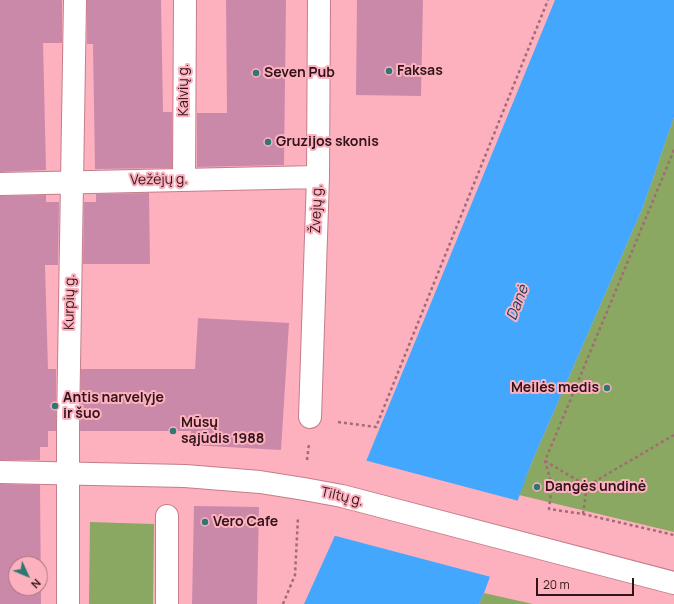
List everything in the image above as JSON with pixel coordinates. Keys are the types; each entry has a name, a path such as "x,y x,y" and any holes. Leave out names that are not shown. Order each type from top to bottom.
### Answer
{"street":[{"name":"Kurpių g.","path":"68,604 68,418 75,0"},
{"name":"Kalvių g.","path":"184,180 185,0"},
{"name":"Žvejų g.","path":"310,417 318,177 319,0"},
{"name":"Vežėjų g.","path":"0,184 318,177"},
{"name":"Tiltų g.","path":"0,472 185,476 260,482 304,489 342,496 674,583"},
{"path":"167,516 167,604"}],"path":[{"path":"310,417 376,427 548,0"},
{"path":"674,150 545,461 552,484 549,508 583,514 674,535"},
{"path":"587,486 674,436"},
{"path":"545,461 587,486"},
{"path":"583,514 587,486"},
{"path":"283,604 295,574 299,513"}],"green space":[{"path":"674,117 674,532 519,495 531,464 643,207"},
{"path":"90,522 154,524 153,604 89,604"},
{"path":"484,593 533,604 479,604"}],"water":[{"name":"Danė","path":"555,0 674,0 674,117 643,207 531,464 484,593 479,604 304,604 367,459"}],"pier":[{"path":"364,460 519,501 491,577 332,535"}],"building":[{"path":"0,0 62,0 62,43 43,43 46,170 0,172"},
{"path":"87,0 161,0 163,112 172,112 172,168 95,169 93,44 87,44"},
{"path":"226,0 286,0 284,165 197,167 197,113 227,113"},
{"path":"357,0 423,0 421,96 356,95"},
{"path":"149,193 150,264 83,264 84,202 96,202 96,194"},
{"path":"46,195 46,202 59,202 58,265 45,265 48,369 56,369 56,431 48,431 48,447 40,447 40,460 0,460 0,196"},
{"path":"198,318 289,323 281,450 190,445 191,431 80,431 81,369 195,369"},
{"path":"0,484 40,485 41,556 8,556 8,596 41,596 41,604 0,604"},
{"path":"194,506 259,507 257,604 192,604"}],"place":[{"name":"Faksas","path":"389,71"},
{"name":"Seven Pub","path":"256,73"},
{"name":"Gruzijos skonis","path":"268,142"},
{"name":"Meilės medis","path":"607,388"},
{"name":"Antis narvelyje ir šuo","path":"55,406"},
{"name":"Mūsų sąjūdis 1988","path":"173,431"},
{"name":"Dangės undinė","path":"537,487"},
{"name":"Vero Cafe","path":"205,522"}]}
